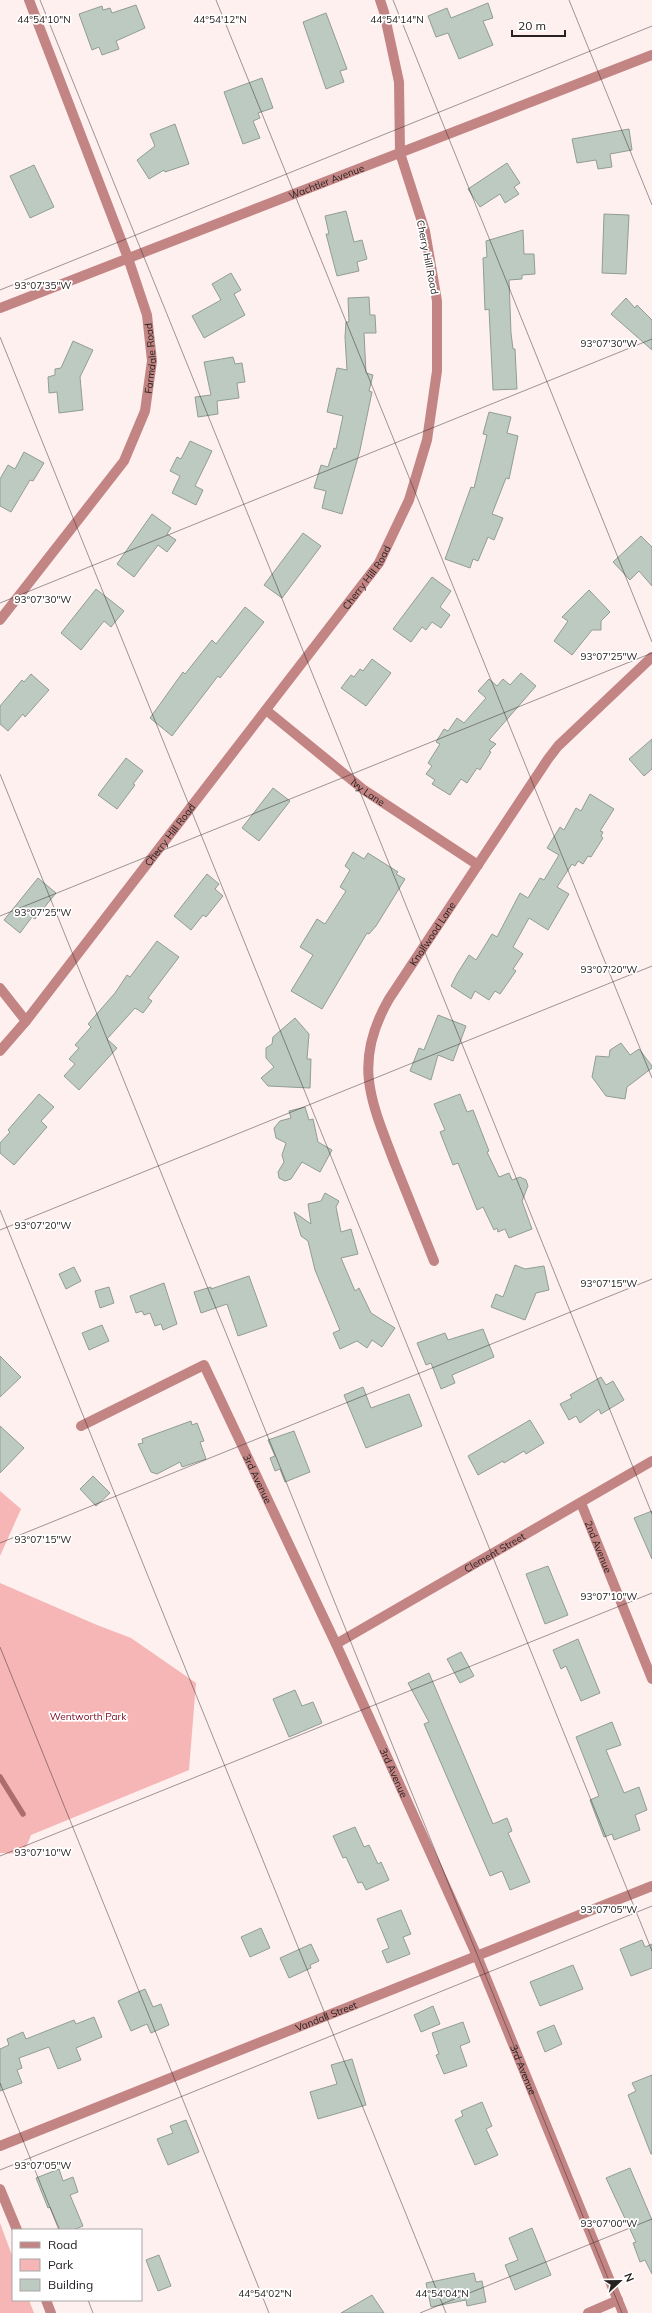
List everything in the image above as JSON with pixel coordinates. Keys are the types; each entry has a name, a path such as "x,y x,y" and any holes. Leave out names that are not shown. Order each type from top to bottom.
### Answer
{"street":[{"name":"Farmdale Road","path":"0,620 124,461 145,411 152,361 147,315 128,258 29,0"},
{"name":"Cherry Hill Road","path":"0,1051 26,1021 379,563 409,500 427,440 437,371 437,301 425,232 400,153 398,82 384,12 380,0"},
{"name":"Wachtler Avenue","path":"0,308 652,55"},
{"name":"Knollwood Lane","path":"434,1261 371,1099 368,1070 370,1040 389,999 558,746 652,657"},
{"name":"Ivy Lane","path":"266,710 364,790 478,865"},
{"path":"0,988 26,1021"},
{"name":"3rd Avenue","path":"81,1426 204,1365 336,1644 477,1956 623,2313"},
{"name":"Clement Street","path":"336,1644 652,1461"},
{"name":"2nd Avenue","path":"581,1503 652,1678"},
{"name":"Vandall Street","path":"0,2146 652,1886"},
{"path":"0,2189 17,2229"},
{"path":"588,2313 618,2300"},
{"path":"46,2301 51,2313"}],"green space":[{"path":"0,1491 21,1509 0,1556"},
{"name":"Wentworth Park","path":"0,1583 131,1638 196,1683 189,1770 31,1835 23,1850 17,1853 0,1853"},
{"path":"0,2223 12,2255 12,2301 29,2301 34,2313 0,2313"}],"building":[{"path":"488,3 493,18 483,21 493,45 459,59 448,33 436,37 428,16 447,8 451,18"},
{"path":"136,5 145,28 116,41 119,49 102,55 99,47 92,50 79,14 102,6 103,10 110,8 112,13"},
{"path":"326,13 347,69 340,71 344,82 326,89 303,22"},
{"path":"262,78 273,108 258,113 260,118 253,121 260,138 243,144 224,92"},
{"path":"175,124 189,164 165,172 164,170 149,179 137,160 155,146 150,134"},
{"path":"629,129 632,150 610,154 612,167 598,169 596,160 577,163 572,139"},
{"path":"507,163 520,183 514,187 519,194 505,203 500,194 480,207 468,189"},
{"path":"34,165 54,207 30,218 10,176"},
{"path":"346,211 354,242 362,240 367,259 357,262 359,271 337,276 326,234 329,234 325,216"},
{"path":"604,214 629,215 626,274 602,273"},
{"path":"523,230 524,254 534,254 535,274 522,275 522,279 509,280 511,333 513,349 515,349 517,389 493,390 489,309 485,310 483,258 487,257 486,241"},
{"path":"231,273 241,290 234,294 245,315 204,338 192,316 221,300 212,284"},
{"path":"369,297 370,315 375,315 376,333 364,333 366,373 373,375 369,391 372,392 360,450 342,514 322,508 326,491 314,488 321,465 328,467 334,448 336,449 343,416 327,412 337,368 347,370 345,337 346,322 349,322 348,298"},
{"path":"626,298 635,308 637,305 652,320 652,350 611,314"},
{"path":"73,341 93,350 80,377 83,410 59,413 57,392 49,393 48,377 55,375 55,369 61,368"},
{"path":"233,357 235,364 242,363 245,382 237,383 239,398 217,401 218,414 198,417 195,397 211,395 204,362"},
{"path":"489,412 511,417 507,433 518,436 509,479 506,478 492,514 503,518 494,540 488,537 478,561 473,559 470,568 445,559 471,487 474,488 487,435 483,434"},
{"path":"190,441 212,451 195,486 203,490 196,505 172,493 180,476 170,471 177,457 181,459"},
{"path":"24,452 44,463 33,481 30,480 11,512 0,506 0,479 8,465 15,469"},
{"path":"152,514 171,528 167,534 176,540 167,552 158,545 134,577 117,564"},
{"path":"303,533 321,546 282,598 264,585"},
{"path":"641,536 652,547 652,586 639,571 630,580 613,562"},
{"path":"432,577 451,591 440,607 450,615 441,628 432,622 426,630 422,627 411,642 393,629"},
{"path":"96,589 124,611 111,627 104,621 81,650 61,633"},
{"path":"589,590 610,612 601,621 601,630 592,630 572,655 554,641 568,621 562,617"},
{"path":"245,607 264,622 220,678 218,676 172,736 150,718 183,672 185,674 212,640 216,644"},
{"path":"372,659 391,673 366,706 341,688 351,675 354,677 360,669 363,671"},
{"path":"521,673 536,686 489,740 496,744 489,751 491,752 480,770 477,768 467,783 461,779 450,795 432,784 435,780 426,774 432,766 428,763 440,744 436,742 444,729 448,731 457,718 464,723 486,698 478,691 489,679 497,686 503,679 510,685"},
{"path":"31,674 49,690 25,717 23,714 8,731 0,724 0,706 22,680 24,682"},
{"path":"652,739 652,769 644,776 629,759"},
{"path":"126,758 143,771 133,784 135,785 117,809 98,795"},
{"path":"273,788 290,801 259,841 242,828"},
{"path":"590,794 614,809 600,831 603,832 601,836 603,838 591,857 588,856 583,864 578,861 575,866 572,864 557,887 569,894 548,930 529,918 513,947 523,954 513,969 516,971 500,994 495,991 489,1000 475,991 471,999 451,986 457,974 469,955 476,960 492,934 497,937 520,893 528,898 540,878 544,880 559,855 547,848 560,827 564,830 576,808 581,811"},
{"path":"353,852 364,859 368,853 398,872 396,874 405,879 376,926 369,934 367,933 322,1009 291,991 313,955 300,947 317,919 325,924 346,891 340,887 350,870 345,866"},
{"path":"207,874 219,884 215,889 223,896 206,917 203,915 191,930 174,916"},
{"path":"38,878 56,893 35,919 32,917 20,933 4,920"},
{"path":"157,941 179,957 148,998 152,1001 143,1013 135,1008 107,1039 117,1048 79,1090 64,1076 75,1064 69,1059 79,1048 75,1045 91,1027 88,1024 115,993 127,975 130,977"},
{"path":"438,1015 466,1026 453,1061 438,1055 431,1080 410,1071 419,1048 424,1050"},
{"path":"295,1018 309,1034 307,1059 311,1059 310,1088 268,1086 261,1078 274,1067 266,1058 266,1048 272,1044 273,1037"},
{"path":"621,1043 630,1055 639,1049 652,1066 652,1068 627,1087 625,1099 606,1096 592,1077 596,1056 609,1057 610,1050"},
{"path":"39,1094 54,1107 41,1121 47,1127 14,1165 0,1153 0,1143 10,1132 8,1130"},
{"path":"460,1094 467,1112 473,1110 489,1151 487,1152 499,1177 509,1173 512,1180 520,1177 526,1180 528,1186 522,1201 532,1229 509,1238 505,1229 498,1232 497,1228 494,1230 483,1207 477,1210 458,1163 453,1165 440,1132 445,1130 434,1104"},
{"path":"305,1107 309,1120 313,1119 318,1142 332,1150 320,1172 302,1162 291,1179 285,1181 279,1178 278,1172 284,1162 282,1155 286,1143 276,1138 274,1128 280,1121 291,1118 289,1111"},
{"path":"325,1193 339,1201 336,1207 341,1232 351,1229 358,1254 341,1258 355,1291 359,1288 371,1313 395,1328 382,1347 372,1340 367,1348 357,1341 340,1349 333,1333 340,1330 315,1270 308,1241 301,1236 294,1212 311,1224 308,1204 321,1201"},
{"path":"515,1265 525,1269 544,1266 549,1290 536,1293 525,1320 491,1307 496,1294 503,1297"},
{"path":"74,1267 81,1281 66,1289 59,1274"},
{"path":"249,1276 267,1326 238,1336 227,1304 201,1313 194,1292 211,1287 211,1289"},
{"path":"164,1283 177,1324 163,1330 161,1324 155,1326 150,1313 144,1315 142,1311 136,1313 130,1296"},
{"path":"109,1287 114,1303 100,1308 95,1291"},
{"path":"102,1325 109,1341 89,1350 82,1333"},
{"path":"483,1329 494,1357 452,1375 455,1383 441,1389 431,1363 426,1365 417,1343 445,1333 448,1340"},
{"path":"0,1356 21,1377 0,1397"},
{"path":"601,1377 606,1385 613,1381 624,1400 601,1414 599,1409 580,1423 576,1416 569,1420 560,1404 572,1398 570,1395"},
{"path":"363,1387 371,1408 409,1394 422,1426 366,1448 344,1395"},
{"path":"530,1420 544,1443 526,1454 524,1451 504,1463 503,1461 478,1475 468,1456"},
{"path":"191,1421 192,1425 197,1423 204,1441 200,1442 206,1459 182,1467 180,1462 157,1474 151,1472 138,1444 143,1443 142,1439"},
{"path":"0,1426 24,1448 0,1473"},
{"path":"294,1431 310,1472 285,1482 280,1469 275,1471 270,1458 275,1456 268,1440"},
{"path":"93,1476 110,1493 96,1506 80,1489"},
{"path":"652,1511 652,1559 634,1518"},
{"path":"548,1566 568,1615 545,1624 526,1574"},
{"path":"578,1639 600,1693 581,1701 566,1666 561,1669 553,1650"},
{"path":"461,1652 474,1676 460,1683 447,1659"},
{"path":"429,1673 493,1824 507,1818 512,1831 508,1833 530,1882 510,1890 502,1871 490,1876 424,1724 429,1722 408,1683"},
{"path":"295,1690 302,1706 313,1702 322,1723 289,1737 273,1699"},
{"path":"612,1722 621,1745 606,1750 624,1793 639,1787 647,1810 635,1815 640,1830 614,1840 612,1834 604,1837 590,1800 599,1796 576,1737"},
{"path":"355,1827 364,1847 369,1845 378,1864 381,1862 389,1880 366,1890 362,1882 358,1883 346,1857 343,1858 333,1836"},
{"path":"401,1910 411,1934 403,1937 410,1954 387,1963 382,1951 389,1948 377,1919"},
{"path":"261,1928 270,1948 250,1957 241,1937"},
{"path":"642,1940 645,1947 652,1944 652,1968 631,1976 620,1949"},
{"path":"311,1944 319,1961 310,1965 311,1968 289,1978 280,1958"},
{"path":"573,1965 583,1989 540,2006 530,1982"},
{"path":"145,1989 153,2007 161,2004 169,2025 151,2033 147,2024 131,2031 118,2001"},
{"path":"433,2006 440,2024 421,2032 414,2015"},
{"path":"94,2017 102,2037 76,2048 81,2060 58,2069 49,2047 19,2058 22,2068 17,2070 22,2083 0,2091 0,2049 9,2045 7,2039 23,2032 26,2039 74,2020 76,2024"},
{"path":"463,2022 470,2042 460,2046 467,2066 444,2074 436,2055 439,2054 432,2033"},
{"path":"554,2025 562,2044 545,2052 537,2032"},
{"path":"352,2059 366,2105 318,2119 310,2092 337,2084 331,2065"},
{"path":"652,2075 651,2154 628,2095 636,2091 632,2083"},
{"path":"482,2102 492,2126 486,2129 498,2155 475,2165 455,2120 463,2116 461,2111"},
{"path":"186,2120 199,2152 168,2165 157,2139 173,2133 170,2126"},
{"path":"630,2168 652,2220 652,2274 645,2260 640,2262 633,2243 636,2242 606,2178"},
{"path":"59,2169 63,2181 73,2177 78,2192 70,2195 83,2226 76,2229 60,2229 50,2207 48,2208 36,2178"},
{"path":"532,2228 551,2275 515,2290 505,2265 518,2260 509,2238"},
{"path":"159,2255 171,2286 158,2291 146,2260"},
{"path":"474,2273 476,2282 482,2281 486,2302 467,2306 466,2300 431,2307 426,2283"},
{"path":"372,2295 384,2313 341,2313"}],"waterway":[{"path":"0,1777 23,1814"}]}
